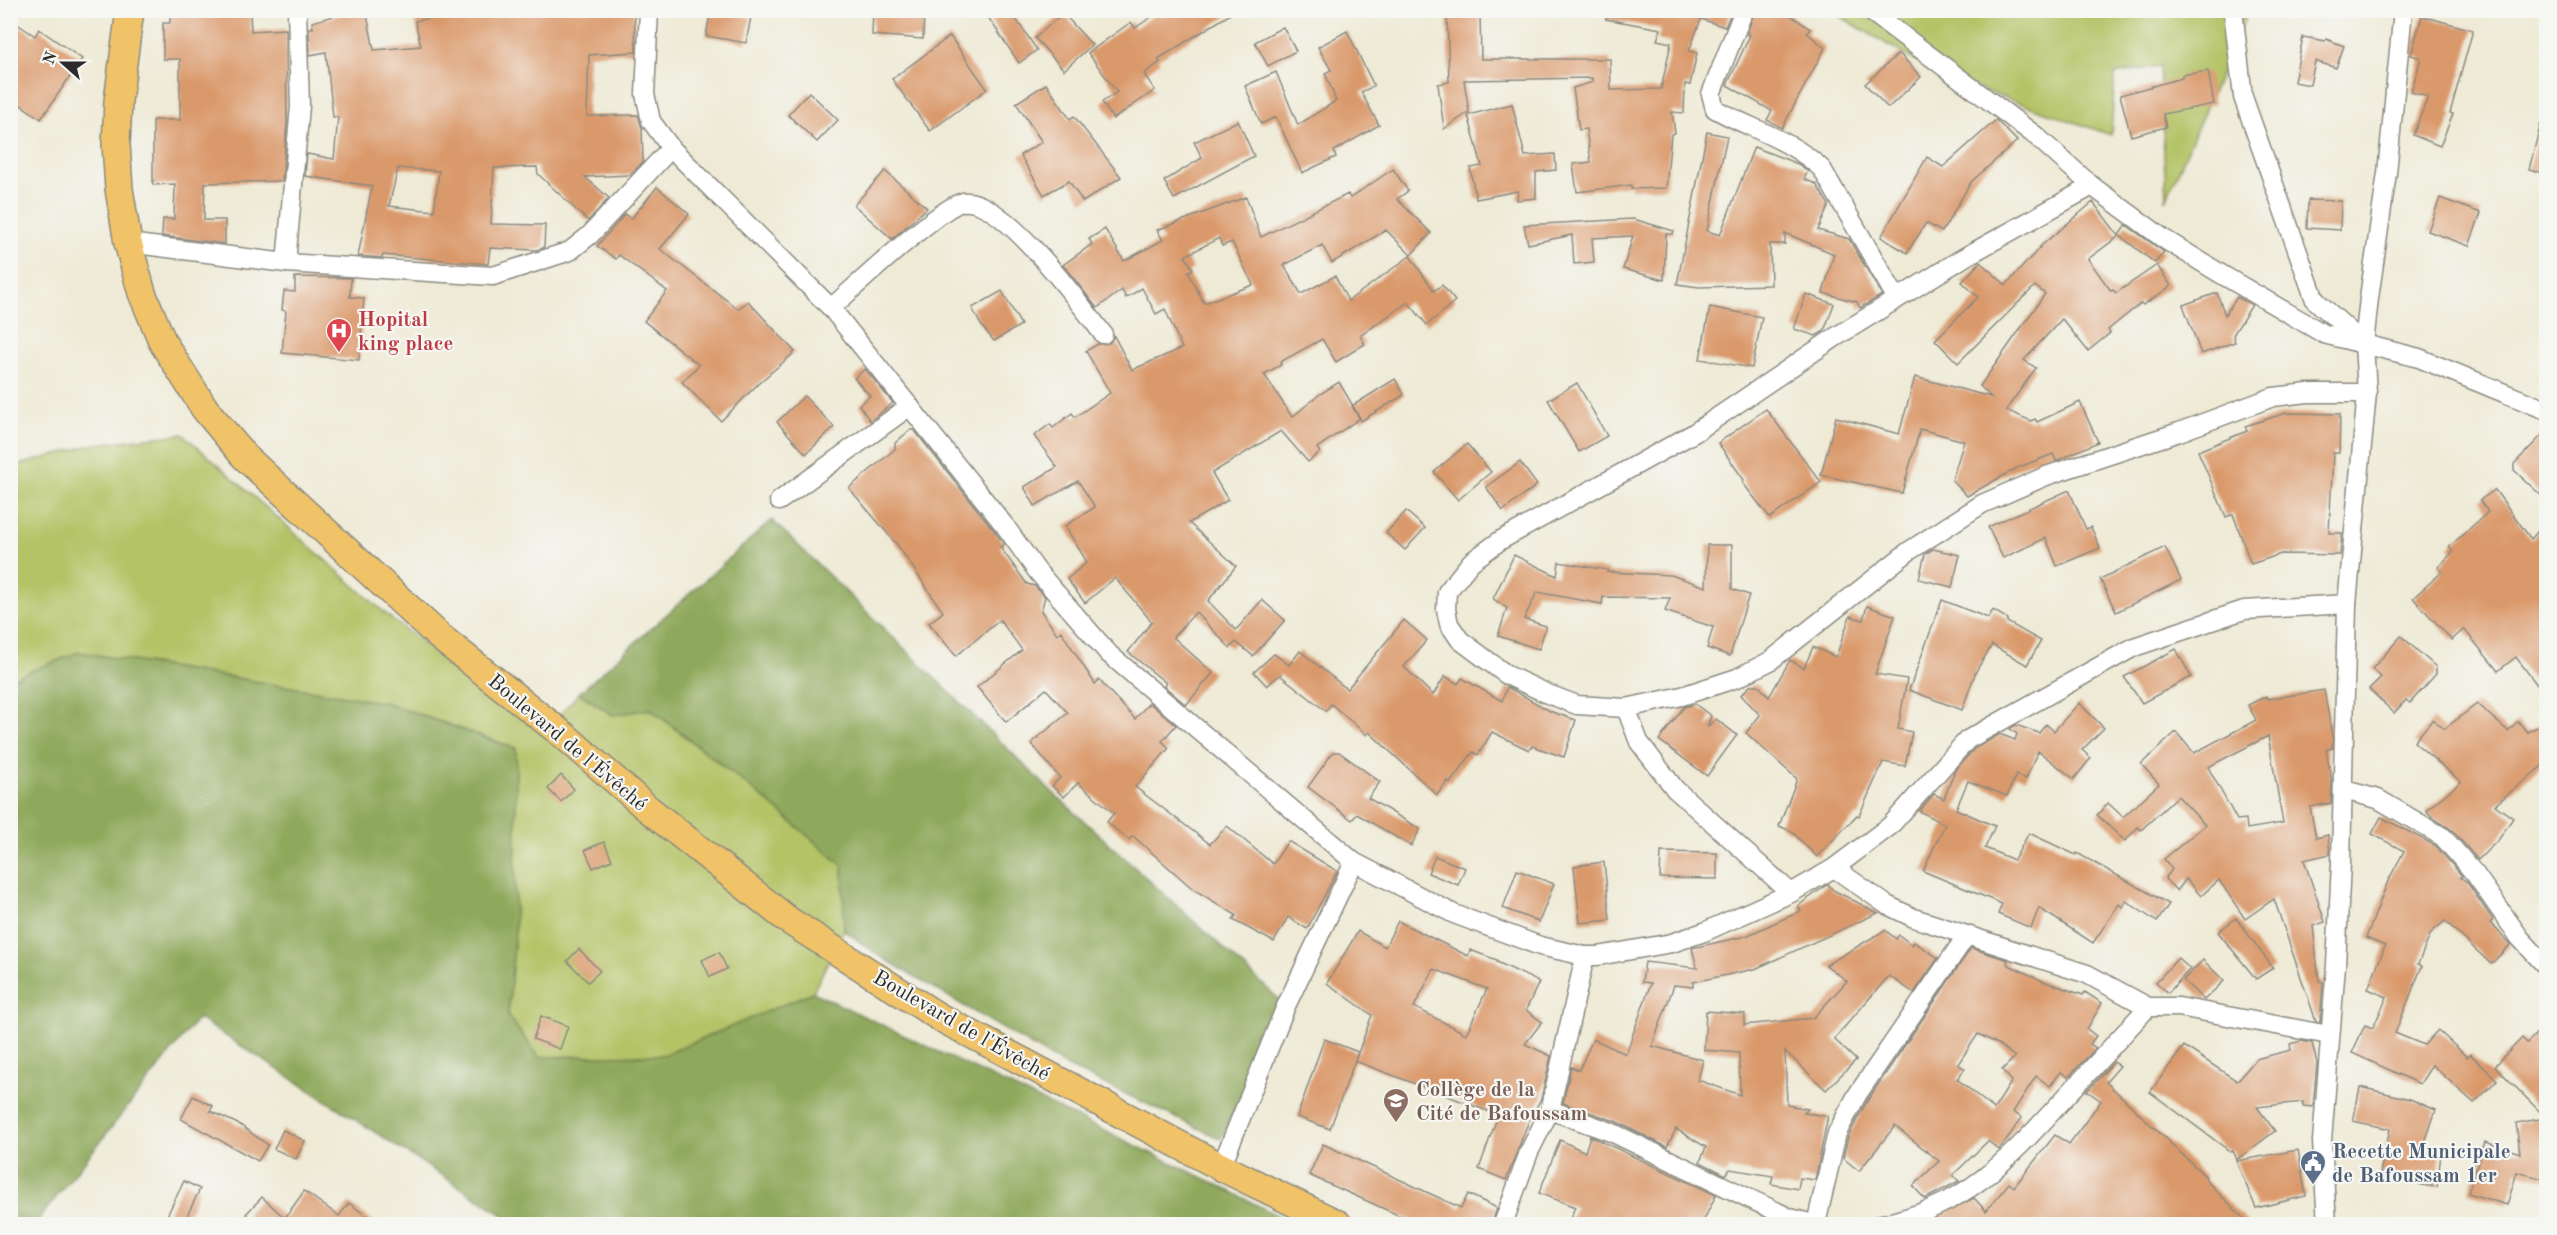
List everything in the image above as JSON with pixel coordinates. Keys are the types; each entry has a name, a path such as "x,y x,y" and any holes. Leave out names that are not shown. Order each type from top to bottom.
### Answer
{"main road":[{"name":"Boulevard de l'Évêché","path":"130,10 118,101 116,144 119,189 128,243 142,293 163,343 205,409 244,456 440,637 567,738 647,808 823,944 939,1017 1221,1167 1338,1224"}],"street":[{"path":"286,263 300,106 297,10"},
{"path":"649,10 645,94 651,121 671,148 831,308 1005,526 1037,571 1104,648 1312,829 1354,862 1454,914 1516,939 1585,956 1672,943 1704,932 1791,893 1834,868 1890,826 1967,740 2134,647 2244,610 2347,604"},
{"path":"1744,10 1711,94 1715,110 1795,147 1822,169 1897,299"},
{"path":"1869,10 2036,136 2092,186 2164,239 2324,334 2419,358 2547,410"},
{"path":"2233,10 2243,97 2315,300 2364,344"},
{"path":"2327,1224 2322,1141 2336,965 2344,790 2347,604 2367,393 2364,344 2403,10"},
{"path":"128,243 286,263 493,276 515,271 570,251 590,235 671,148"},
{"path":"2092,186 1963,258 1834,338 1694,433 1518,528 1471,562 1447,592 1446,609 1449,624 1460,640 1507,675 1577,705 1626,708 1682,696 1754,670 1770,661 1909,551 1982,504 2046,476 2179,432 2273,397 2308,393 2367,393"},
{"path":"831,308 931,222 953,205 965,202 988,207 1012,226 1103,334"},
{"path":"779,501 910,405"},
{"path":"1626,708 1639,742 1676,789 1791,893"},
{"path":"2344,790 2378,799 2443,837 2475,874 2520,938 2547,966"},
{"path":"1221,1167 1286,1006 1354,862"},
{"path":"1834,868 1887,905 1914,918 2087,974 2148,1007 2179,1007 2329,1035"},
{"path":"1550,1110 1611,1132 1790,1218 1814,1224 1837,1133 1857,1095 1967,935"},
{"path":"1503,1224 1529,1152 1550,1110 1585,956"},
{"path":"1882,1224 1913,1217 1954,1198 1995,1171 2148,1007"}],"green space":[{"path":"1831,11 2248,11 2166,200 2160,66 2115,74 2111,135 1939,75"},
{"path":"183,434 394,621 543,733 579,693 613,715 650,709 765,799 843,866 844,930 813,992 664,1055 539,1057 508,1016 515,930 516,748 387,703 79,652 11,679 11,467 95,444"},
{"path":"772,520 1048,788 1282,1002 1221,1139 1064,1065 878,955 844,930 843,866 765,799 651,709 613,715 579,693"},
{"path":"79,652 387,703 516,749 515,930 508,1016 539,1057 664,1055 813,992 1212,1182 1294,1224 517,1224 198,1018 35,1224 11,1224 11,679"}],"building":[{"path":"170,10 250,12 251,31 286,29 287,123 282,181 205,183 204,220 225,220 225,244 162,236 163,219 174,219 175,184 153,185 153,120 180,120 180,59 163,59 163,23 170,23"},
{"path":"355,10 366,10 374,50 421,46 415,21 451,15 450,10 634,10 636,52 589,55 587,116 638,115 642,128 643,162 630,175 585,177 609,198 588,221 538,174 537,167 494,168 491,224 545,225 544,248 536,250 490,248 488,264 383,255 382,258 358,256 372,186 305,176 307,154 334,159 338,117 333,117 326,52 310,55 309,28 313,28 312,22","holes":["398,168 439,171 434,211 389,206"]},
{"path":"711,10 751,17 746,43 706,36"},
{"path":"873,10 924,10 923,39 872,35"},
{"path":"997,10 1010,10 1037,50 1019,63 988,17"},
{"path":"1162,10 1237,10 1158,59 1160,62 1144,74 1155,90 1113,119 1102,102 1117,92 1088,53 1131,22 1135,28"},
{"path":"1606,10 1732,10 1725,27 1701,19 1689,51 1697,53 1690,85 1685,84 1684,113 1672,112 1675,133 1671,134 1666,188 1631,189 1631,185 1577,192 1573,164 1591,162 1586,129 1579,130 1573,88 1593,82 1592,78 1464,80 1469,112 1444,129 1438,84 1449,82 1447,16 1480,14 1481,59 1610,59 1611,90 1661,89 1671,43 1657,40 1661,29 1606,19"},
{"path":"1755,10 1783,10 1810,29 1807,33 1825,48 1782,128 1767,120 1772,111 1727,85 1750,35 1747,34"},
{"path":"1063,13 1092,45 1064,70 1035,38"},
{"path":"2422,16 2473,30 2450,113 2453,114 2440,146 2413,135 2428,97 2411,92 2421,58 2411,55"},
{"path":"10,19 35,36 39,29 82,59 41,119 10,97"},
{"path":"1283,27 1296,51 1268,66 1255,42"},
{"path":"1347,31 1374,86 1361,92 1379,125 1334,151 1336,157 1302,173 1276,117 1261,124 1245,86 1276,72 1298,125 1336,101 1325,73 1331,70 1318,47"},
{"path":"950,36 987,89 930,131 892,79"},
{"path":"2303,37 2325,41 2326,39 2344,46 2336,68 2315,61 2310,85 2294,82"},
{"path":"1899,53 1921,77 1888,108 1865,84"},
{"path":"2208,71 2214,104 2163,114 2166,127 2131,136 2120,95 2182,78 2182,75"},
{"path":"1046,84 1070,119 1074,116 1121,177 1083,202 1069,181 1044,195 1020,155 1042,142 1016,103"},
{"path":"809,92 838,120 817,142 788,115"},
{"path":"1512,104 1525,156 1555,154 1556,170 1536,172 1536,198 1517,200 1518,191 1476,199 1470,168 1482,166 1468,115"},
{"path":"1996,120 2017,141 1971,182 1942,232 1926,223 1907,253 1881,237 1927,157 1943,167"},
{"path":"1238,121 1254,156 1174,199 1164,181 1202,158 1194,142"},
{"path":"2541,123 2547,124 2547,174 2529,169"},
{"path":"1707,132 1727,136 1707,231 1720,235 1754,147 1798,164 1808,171 1804,179 1816,184 1829,205 1818,230 1849,239 1882,295 1860,308 1857,302 1823,293 1834,254 1785,233 1785,244 1770,244 1771,285 1699,287 1677,284"},
{"path":"1393,169 1408,191 1397,199 1431,233 1411,255 1386,230 1332,263 1322,245 1284,265 1301,294 1335,276 1348,301 1410,256 1434,291 1442,285 1455,301 1427,325 1408,302 1360,336 1365,344 1336,362 1322,339 1280,362 1281,365 1264,374 1292,417 1339,382 1360,418 1317,448 1320,452 1308,462 1281,431 1212,473 1228,500 1189,523 1236,566 1208,601 1236,630 1262,600 1285,620 1253,656 1236,642 1230,648 1196,612 1173,637 1213,673 1186,705 1164,686 1166,683 1128,652 1152,622 1115,578 1085,603 1067,579 1087,562 1065,526 1095,507 1078,481 1035,506 1024,487 1057,467 1034,436 1050,424 1053,428 1072,413 1075,417 1110,393 1086,351 1098,344 1109,343 1114,336 1132,370 1182,348 1165,309 1156,314 1142,288 1126,298 1122,290 1097,308 1063,265 1092,244 1089,239 1105,229 1124,261 1163,240 1157,230 1246,197 1261,237 1348,194 1350,198","holes":["1219,238 1222,246 1232,242 1253,285 1204,303 1188,272 1193,269 1185,256"]},
{"path":"885,171 927,208 892,239 854,205"},
{"path":"657,187 689,214 660,249 738,309 748,301 795,352 759,383 721,421 682,382 699,365 644,321 667,291 619,255 616,259 597,246 625,214 631,219"},
{"path":"2440,198 2481,213 2469,246 2428,231"},
{"path":"2308,200 2341,201 2340,230 2307,228"},
{"path":"2093,202 2119,236 2088,259 2111,291 2116,293 2157,265 2171,286 2143,305 2141,303 2108,330 2110,333 2088,351 2062,319 2024,360 2036,368 2006,410 2031,421 2035,419 2037,422 2080,402 2098,442 2056,461 2053,454 2017,468 1967,496 1952,480 1964,441 1920,429 1902,493 1821,475 1836,417 1899,434 1915,377 1991,397 1980,386 2045,294 2035,286 1958,363 1935,340 1978,297 1962,282 1980,262 2006,285 2042,245"},
{"path":"1633,219 1674,231 1673,234 1666,234 1664,280 1623,269 1633,236 1592,238 1594,262 1574,264 1572,235 1528,244 1524,225"},
{"path":"2126,225 2164,252 2155,263 2119,235"},
{"path":"295,277 351,278 350,297 364,298 359,360 282,353 286,311 282,310 284,291 295,292"},
{"path":"1002,291 1021,325 994,341 981,325 972,308"},
{"path":"2217,293 2225,315 2237,297 2252,305 2233,335 2235,342 2201,354 2183,305"},
{"path":"1806,294 1834,304 1824,331 1816,336 1794,329"},
{"path":"1710,307 1762,317 1752,368 1700,359"},
{"path":"865,369 893,403 870,421 859,405 870,396 854,378"},
{"path":"1395,379 1404,395 1361,421 1352,406"},
{"path":"1577,383 1607,436 1579,452 1548,400"},
{"path":"804,396 834,427 806,454 777,422"},
{"path":"1766,409 1821,482 1770,518 1742,482 1744,480 1718,443"},
{"path":"2286,413 2340,414 2339,453 2333,453 2329,533 2342,533 2340,555 2281,554 2251,564 2233,514 2226,517 2198,451 2247,431 2245,426"},
{"path":"910,430 914,430 996,533 1004,544 1000,547 1027,584 1035,586 1045,597 1041,611 1057,634 1061,631 1095,684 1099,680 1135,719 1149,703 1176,725 1162,741 1169,748 1135,787 1210,844 1227,826 1273,864 1288,841 1337,871 1307,929 1288,917 1274,942 1233,920 1236,915 1193,889 1133,836 1129,840 1107,822 1114,813 1078,783 1064,797 1052,786 1060,778 1031,743 1068,713 1046,689 1006,722 977,687 1022,650 1000,620 956,656 929,623 943,612 899,547 849,488 895,449 895,443"},
{"path":"2547,430 2547,501 2514,470 2514,464"},
{"path":"1467,444 1491,472 1458,500 1434,472"},
{"path":"1520,462 1537,485 1503,511 1486,487"},
{"path":"2069,490 2086,529 2091,527 2100,548 2057,566 2046,538 2003,558 1988,527"},
{"path":"2495,490 2531,539 2547,521 2547,698 2516,657 2498,671 2464,629 2452,640 2413,598 2442,572 2438,567 2453,552 2449,547 2488,512 2480,500"},
{"path":"1406,511 1425,528 1405,550 1386,533"},
{"path":"1707,545 1732,545 1732,589 1749,595 1730,656 1707,648 1713,627 1665,611 1670,598 1603,597 1602,604 1537,592 1524,619 1546,626 1539,649 1498,636 1507,608 1493,599 1514,555 1557,576 1559,562 1608,570 1607,572 1671,575 1706,587"},
{"path":"2165,547 2181,580 2116,612 2100,579"},
{"path":"1933,549 1960,555 1952,587 1919,579 1925,554"},
{"path":"1942,600 1988,618 1993,610 2008,619 2007,622 2041,641 2027,665 1992,645 1976,671 1962,710 1909,690"},
{"path":"1867,606 1895,616 1875,674 1907,679 1898,729 1912,732 1905,766 1883,762 1859,816 1857,815 1817,857 1791,831 1779,826 1797,779 1746,733 1760,715 1741,695 1751,685 1758,685 1769,697 1790,660 1804,668 1813,647 1836,657 1850,616 1863,620"},
{"path":"1404,620 1427,640 1404,667 1433,695 1445,676 1458,684 1462,678 1502,701 1507,687 1552,712 1576,720 1564,757 1532,746 1529,750 1492,732 1478,755 1473,752 1450,783 1448,781 1437,795 1369,732 1367,735 1331,704 1326,711 1280,675 1282,673 1267,686 1254,672 1274,654 1289,665 1300,651 1347,689"},
{"path":"2401,636 2436,667 2436,674 2410,703 2406,700 2394,713 2369,689 2381,677 2372,669"},
{"path":"2176,649 2191,677 2142,703 2124,677"},
{"path":"2324,690 2333,741 2332,748 2326,749 2332,783 2331,803 2310,807 2316,838 2328,835 2330,854 2304,860 2325,922 2313,926 2319,981 2323,982 2320,1022 2316,1021 2274,899 2245,919 2219,880 2201,896 2186,879 2177,891 2165,879 2172,869 2164,859 2205,825 2178,796 2141,830 2138,827 2125,841 2097,815 2108,803 2123,817 2159,784 2141,764 2176,732 2194,753 2256,720 2248,705 2266,696 2268,699","holes":["2268,736 2283,823 2247,829 2246,819 2237,820 2208,767"]},
{"path":"2079,703 2104,728 2082,750 2091,758 2074,779 2038,751 2026,779 2016,775 2007,796 1968,781 1956,809 1995,826 1985,848 2014,860 2029,833 2076,855 2077,853 2169,904 2157,922 2126,901 2123,907 2119,904 2093,943 2039,908 2031,928 1998,914 2002,904 1923,871 1945,824 1919,811 1934,794 1944,799 1955,770 1974,749 2000,734 2015,740 2017,734 2010,729 2016,725 2039,733 2046,724 2054,731"},
{"path":"1695,704 1711,716 1707,727 1716,719 1737,735 1707,776 1659,740 1684,707"},
{"path":"2477,704 2508,731 2518,721 2527,732 2547,722 2547,762 2495,805 2513,818 2499,839 2478,860 2452,830 2432,817 2426,810 2461,782 2414,742 2433,719 2444,729"},
{"path":"1333,752 1339,752 1380,782 1368,798 1420,829 1411,846 1357,814 1352,820 1308,787"},
{"path":"561,775 574,789 561,802 548,789"},
{"path":"2381,817 2436,846 2462,876 2460,877 2467,882 2493,920 2490,923 2511,944 2491,964 2445,921 2431,933 2418,964 2422,966 2395,1033 2424,1045 2438,1030 2467,1057 2470,1054 2497,1080 2474,1103 2432,1065 2420,1084 2352,1053 2365,1025 2373,1028 2387,997 2368,989 2385,946 2366,938 2388,881 2404,851 2372,834"},
{"path":"604,842 612,860 593,868 585,850"},
{"path":"1661,852 1717,853 1717,879 1660,878"},
{"path":"1435,856 1465,868 1458,885 1428,873"},
{"path":"1604,862 1610,920 1580,923 1574,866"},
{"path":"1517,870 1554,884 1539,922 1503,908"},
{"path":"1828,884 1833,890 1878,913 1755,969 1693,982 1693,987 1674,985 1652,1046 1703,1060 1698,1080 1740,1095 1739,1053 1704,1050 1706,1011 1745,1014 1744,1025 1813,1018 1847,981 1826,965 1885,930 1896,939 1899,935 1912,945 1914,942 1938,958 1914,993 1889,976 1834,1039 1856,1060 1826,1090 1785,1051 1787,1105 1808,1109 1804,1113 1828,1116 1815,1180 1800,1178 1798,1189 1771,1184 1773,1176 1730,1169 1726,1175 1700,1162 1706,1147 1676,1129 1667,1147 1615,1121 1563,1103 1571,1067 1579,1070 1593,1039 1626,1054 1651,983 1642,982 1645,962 1697,968 1692,948 1746,936 1801,911 1798,906"},
{"path":"2236,918 2273,968 2256,979 2218,932"},
{"path":"1398,921 1468,956 1470,950 1497,960 1539,982 1526,1010 1542,1022 1525,1044 1551,1056 1541,1099 1530,1118 1506,1180 1479,1169 1498,1115 1355,1061 1372,1015 1327,983 1358,931 1385,947","holes":["1434,969 1487,989 1466,1034 1414,1007"]},
{"path":"1971,948 2008,960 2007,964 2043,981 2083,995 2085,992 2102,1003 2087,1029 2096,1036 2090,1044 2096,1048 2068,1077 2061,1072 2050,1086 2036,1076 2013,1112 2022,1118 1999,1150 1988,1141 1953,1175 1959,1181 1925,1199 1913,1186 1939,1161 1895,1126 1859,1171 1843,1158 1848,1137 1867,1101","holes":["1978,1034 1998,1044 2015,1057 2002,1070 2012,1081 1994,1109 1957,1079 1965,1069 1958,1064"]},
{"path":"579,949 600,971 588,982 567,961"},
{"path":"719,952 727,969 710,977 702,960"},
{"path":"2178,958 2190,969 2168,993 2156,982"},
{"path":"2203,960 2224,981 2204,1000 2183,980"},
{"path":"541,1016 568,1026 560,1049 533,1039"},
{"path":"2547,1023 2547,1180 2517,1172 2507,1205 2468,1193 2485,1142 2520,1153 2516,1123 2546,1118 2495,1066 2522,1038 2527,1043"},
{"path":"1324,1039 1358,1052 1330,1129 1297,1117"},
{"path":"2301,1041 2312,1043 2317,1063 2313,1107 2303,1106 2303,1102 2257,1107 2275,1131 2236,1160 2232,1150 2231,1152 2150,1092 2184,1046 2237,1081 2256,1059 2291,1050 2290,1044"},
{"path":"2114,1062 2120,1066 2106,1082 2206,1177 2205,1179 2249,1224 1921,1224 1974,1198 1986,1211 2009,1183 2014,1187 2055,1135 2069,1144 2101,1101 2087,1091"},
{"path":"2360,1087 2410,1099 2436,1110 2422,1151 2441,1154 2437,1187 2414,1184 2415,1181 2380,1173 2390,1129 2353,1121"},
{"path":"193,1096 213,1106 210,1111 240,1125 268,1145 258,1161 181,1119"},
{"path":"283,1130 305,1141 296,1159 274,1149"},
{"path":"1590,1136 1716,1195 1702,1224 1568,1224 1575,1207 1539,1193 1560,1140 1585,1152"},
{"path":"1323,1144 1461,1208 1468,1194 1497,1208 1492,1224 1418,1224 1309,1175"},
{"path":"2298,1150 2306,1196 2256,1208 2236,1161"},
{"path":"184,1181 200,1189 183,1224 163,1224"},
{"path":"304,1191 339,1216 349,1203 377,1224 257,1224 246,1214 262,1197 285,1218"}],"place":[{"name":"Hopital king place","path":"339,354"},
{"name":"Collège de la Cité de Bafoussam","path":"1396,1124"},
{"name":"Recette Municipale de Bafoussam 1er","path":"2313,1186"}]}
